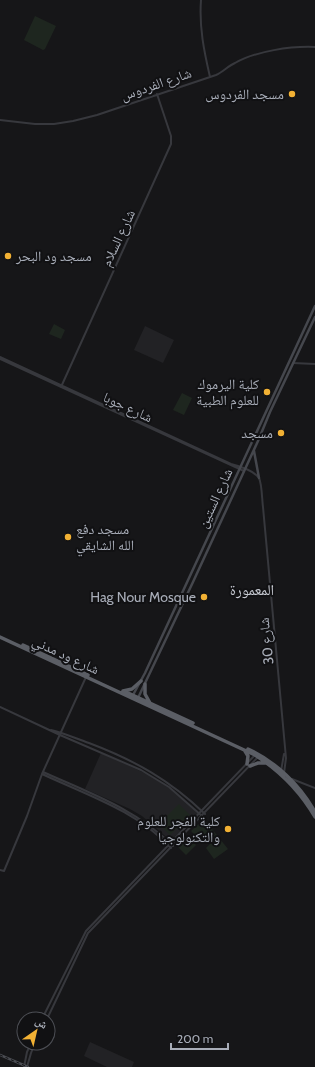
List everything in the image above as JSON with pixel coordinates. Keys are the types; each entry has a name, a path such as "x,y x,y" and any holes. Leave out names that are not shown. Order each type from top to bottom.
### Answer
{"highway":[{"name":"شارع ود مدني","path":"0,636 86,677 123,692"},
{"name":"شارع ود مدني","path":"0,636 123,692"},
{"path":"123,692 132,689 142,679"},
{"path":"145,684 145,694 150,703"},
{"path":"123,692 257,756 284,777 296,790 315,817"},
{"path":"137,699 150,703 255,752 282,772 301,792 315,812"},
{"path":"242,749 248,756 249,765 267,763"}],"main road":[{"name":"شارع الستين","path":"132,696 145,673 191,576 315,306"},
{"name":"شارع الستين","path":"137,699 246,470 270,412 315,317"},
{"path":"254,450 259,478"},
{"path":"193,571 197,573"},
{"path":"191,576 195,578"},
{"path":"145,673 149,675"},
{"path":"142,679 147,679"}],"street":[{"path":"200,0 201,38 210,77"},
{"name":"شارع الفردوس","path":"0,120 47,125 72,121 97,115 210,77 221,73 234,63 257,54 300,47 315,47"},
{"name":"شارع السلام","path":"61,386 171,144 171,136 157,94"},
{"name":"شارع جوبا","path":"0,358 240,468"},
{"path":"293,364 315,364"},
{"path":"240,468 259,478"},
{"name":"شارع 30","path":"259,478 279,672 286,759 282,772"},
{"path":"0,870 4,871 43,773 86,677"},
{"path":"0,707 48,729 100,748 144,767 169,783 204,815"},
{"path":"50,1011 88,933 204,815 257,756"},
{"path":"46,1011 83,934 201,812 249,765"},
{"path":"43,773 128,811 147,823 173,846"},
{"path":"289,779 315,788"},
{"path":"170,844 171,848"},
{"path":"24,1067 27,1051"},
{"path":"27,1067 31,1051"}],"shaded area":[{"path":"35,16 56,26 45,49 43,50 24,40"},
{"path":"54,324 65,330 61,339 49,334"},
{"path":"145,326 174,340 163,363 134,350"},
{"path":"182,393 192,398 184,415 173,410"},
{"path":"101,753 149,775 167,786 198,813 171,841 142,816 85,789"},
{"path":"179,804 190,815 170,835 159,824"},
{"path":"204,819 228,849 214,859 206,848 212,842 207,836 200,841 191,831"},
{"path":"187,836 196,845 186,855 177,846"},
{"path":"90,1042 134,1062 132,1067 107,1067 84,1056"}],"railway":[{"path":"0,1055 28,1067"}],"place":[{"name":"مسجد الفردوس","path":"292,94"},
{"name":"مسجد ود البحر","path":"8,256"},
{"name":"كلية اليرموك للعلوم الطبية","path":"267,392"},
{"name":"مسجد","path":"281,433"},
{"name":"مسجد دفع الله الشايقي","path":"68,537"},
{"name":"Hag Nour Mosque","path":"204,597"},
{"name":"كلية الفجر للعلوم والتكنولوجيا","path":"228,829"}],"district":[{"name":"المعمورة","path":"252,590"}]}
